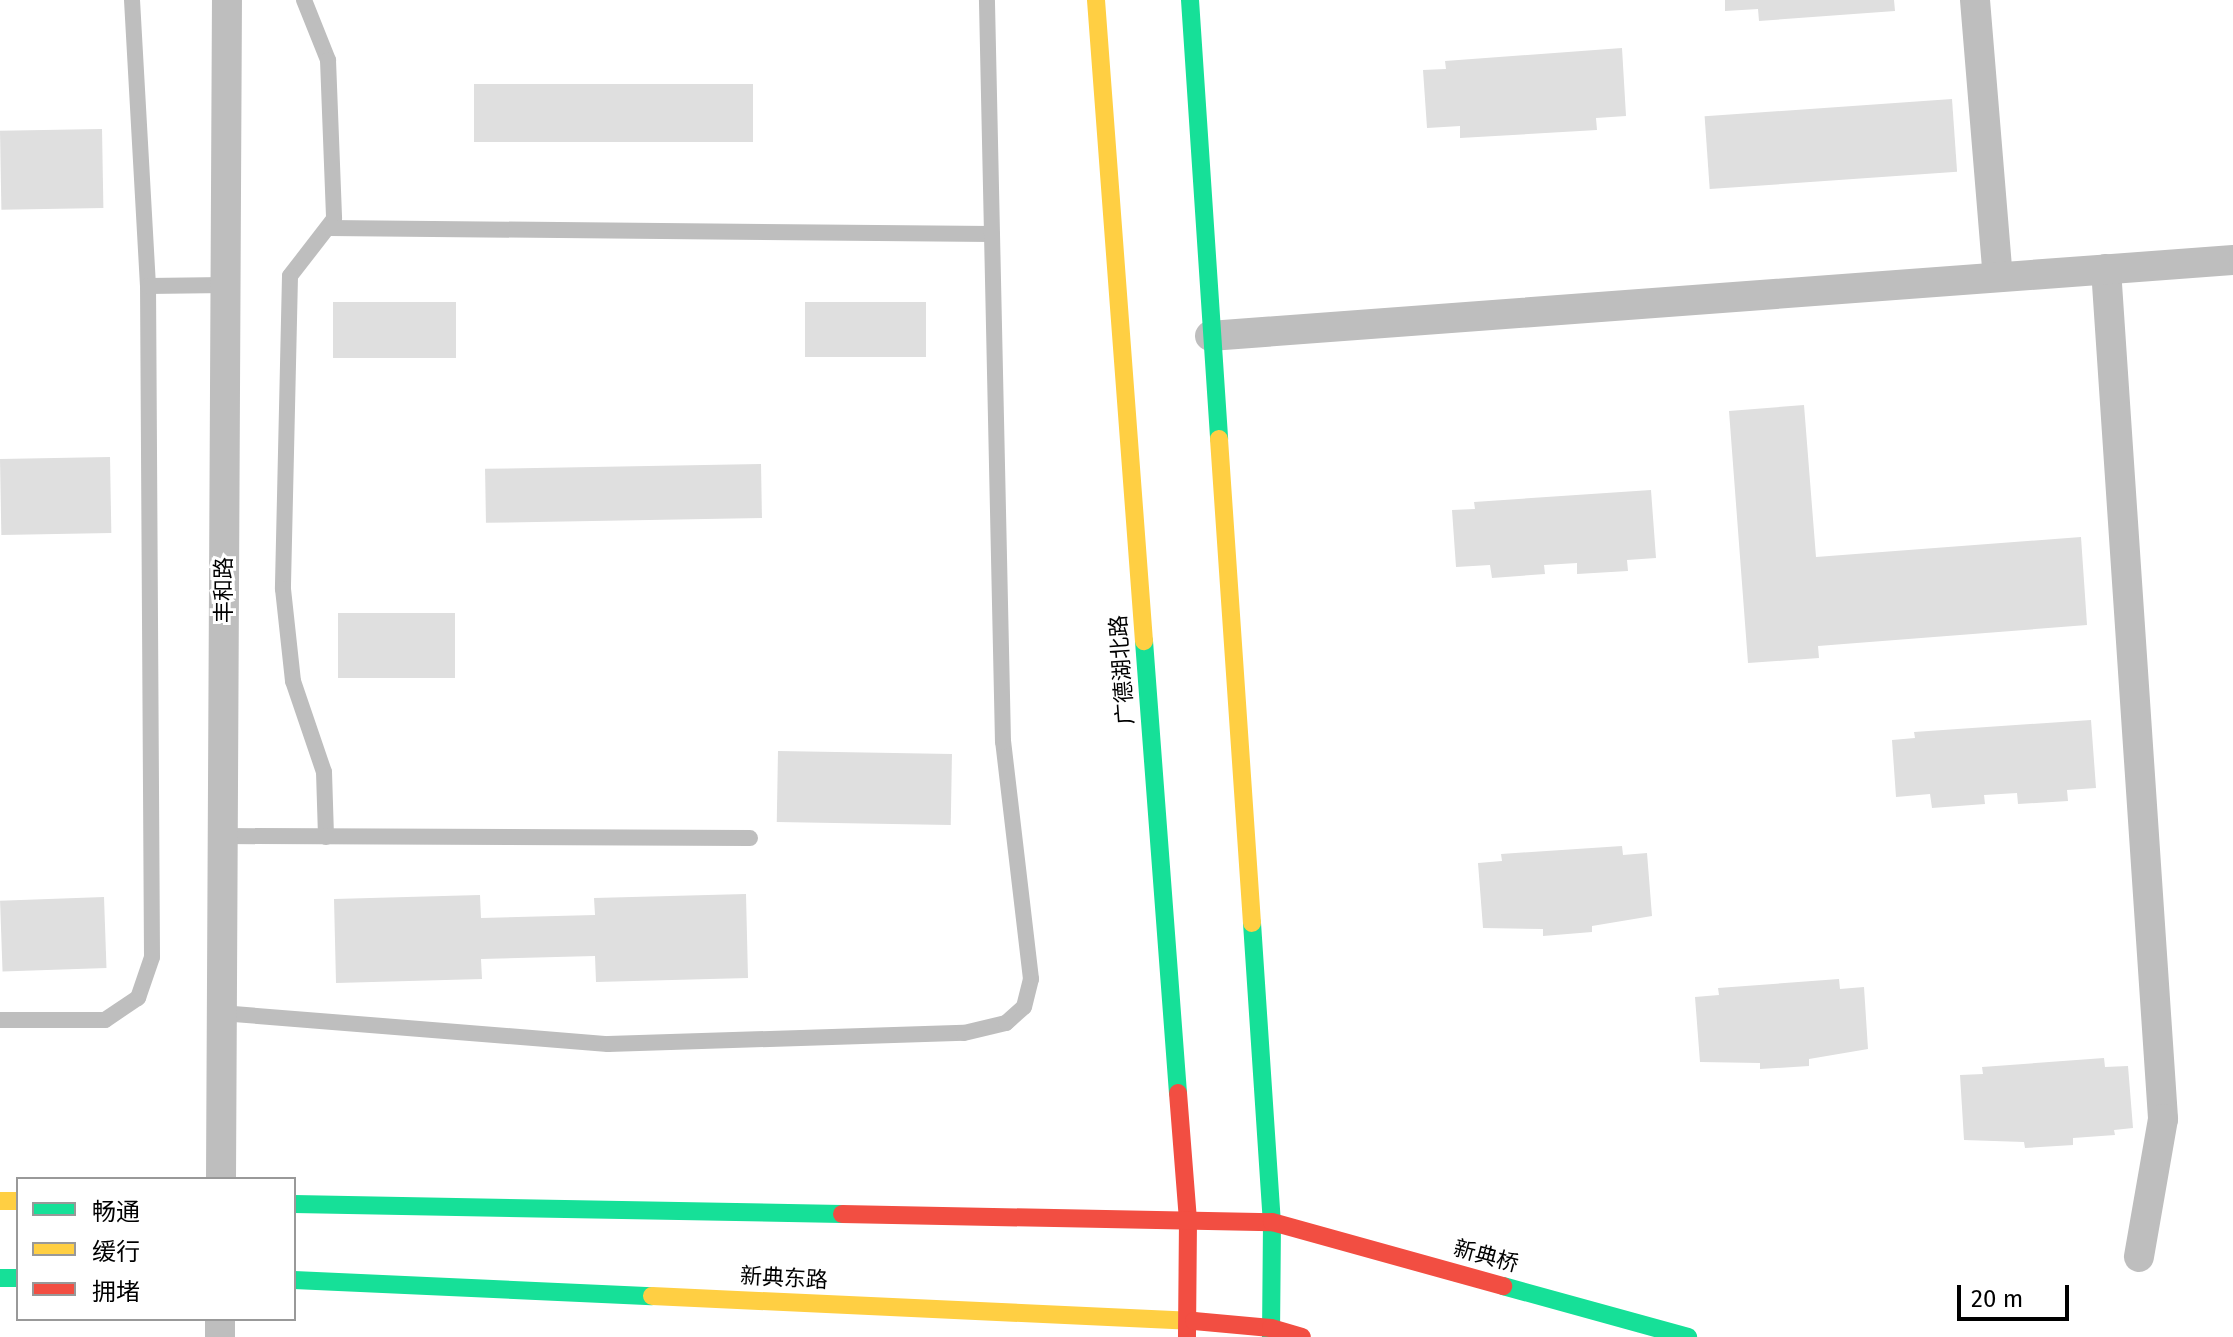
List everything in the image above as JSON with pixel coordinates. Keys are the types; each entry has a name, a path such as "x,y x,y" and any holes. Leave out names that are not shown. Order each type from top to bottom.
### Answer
{"main road":[{"name":"广德湖北路","path":"1096,0 1188,1220 1187,1329"},
{"path":"1190,0 1210,336 1272,1222 1271,1333 1302,1337"},
{"path":"296,1204 1272,1222"},
{"name":"新典桥","path":"1272,1222 1688,1337"},
{"name":"新典东路","path":"296,1280 1271,1333"}],"street":[{"name":"丰和路","path":"221,1177 227,0"},
{"path":"1975,0 1998,277"},
{"path":"1210,336 2233,260"},
{"path":"2106,269 2163,1119 2139,1257"}],"lane":[{"path":"0,1020 105,1020 138,998 152,957 148,286 132,0"},
{"path":"304,0 328,60 334,219 290,276 283,589 293,681 324,772 326,837"},
{"path":"221,1013 608,1044 964,1033 1006,1023 1024,1007 1031,979 1003,742 987,0"},
{"path":"329,228 992,234"},
{"path":"148,286 226,285"},
{"path":"223,836 750,838"}],"building":[{"path":"1725,0 1894,0 1895,11 1759,21 1758,9 1725,11"},
{"path":"1622,48 1626,116 1596,118 1597,130 1460,138 1460,126 1427,128 1423,70 1446,69 1445,61"},
{"path":"474,84 753,84 753,142 474,142"},
{"path":"1952,99 1957,172 1710,189 1705,116"},
{"path":"102,129 103,208 1,210 0,131"},
{"path":"333,302 456,302 456,358 333,358"},
{"path":"805,302 926,302 926,357 805,357"},
{"path":"1804,405 1816,557 2081,537 2087,625 1818,646 1819,658 1748,663 1729,411"},
{"path":"110,457 111,533 1,535 0,459"},
{"path":"761,464 762,518 486,523 485,469"},
{"path":"1651,490 1656,558 1627,560 1628,571 1577,574 1577,563 1544,565 1545,574 1492,578 1490,565 1456,567 1452,510 1475,509 1474,502"},
{"path":"338,613 455,613 455,678 338,678"},
{"path":"2091,720 2096,788 2067,790 2068,801 2018,804 2017,793 1984,795 1985,804 1932,808 1930,794 1896,797 1892,740 1915,738 1914,732"},
{"path":"778,751 952,754 951,825 777,822"},
{"path":"1622,846 1623,855 1647,853 1652,916 1592,926 1592,932 1543,936 1543,929 1483,928 1478,863 1502,861 1501,854"},
{"path":"746,894 748,978 596,982 595,956 481,959 482,979 336,983 334,899 480,895 481,918 595,915 594,898"},
{"path":"104,897 106,968 3,972 0,901"},
{"path":"1839,979 1840,989 1864,987 1868,1049 1809,1059 1809,1066 1760,1069 1760,1063 1700,1062 1695,997 1719,995 1718,988"},
{"path":"2104,1058 2105,1067 2128,1066 2133,1128 2114,1130 2115,1135 2073,1138 2073,1145 2025,1148 2024,1142 1964,1140 1960,1075 1983,1074 1982,1067"}],"traffic: fast":[{"path":"1190,0 1219,439"},
{"path":"1144,641 1178,1093"},
{"path":"1252,923 1272,1222 1271,1337"},
{"path":"296,1204 842,1214"},
{"path":"0,1278 16,1278"},
{"path":"296,1280 652,1296"},
{"path":"1503,1286 1688,1337"}],"traffic: slow":[{"path":"1096,0 1144,641"},
{"path":"1219,439 1252,923"},
{"path":"0,1201 16,1201"},
{"path":"652,1296 1194,1321"}],"traffic: jam":[{"path":"1178,1093 1188,1220 1187,1337"},
{"path":"842,1214 1272,1222 1503,1286"},
{"path":"1194,1321 1271,1328 1302,1337"}]}
